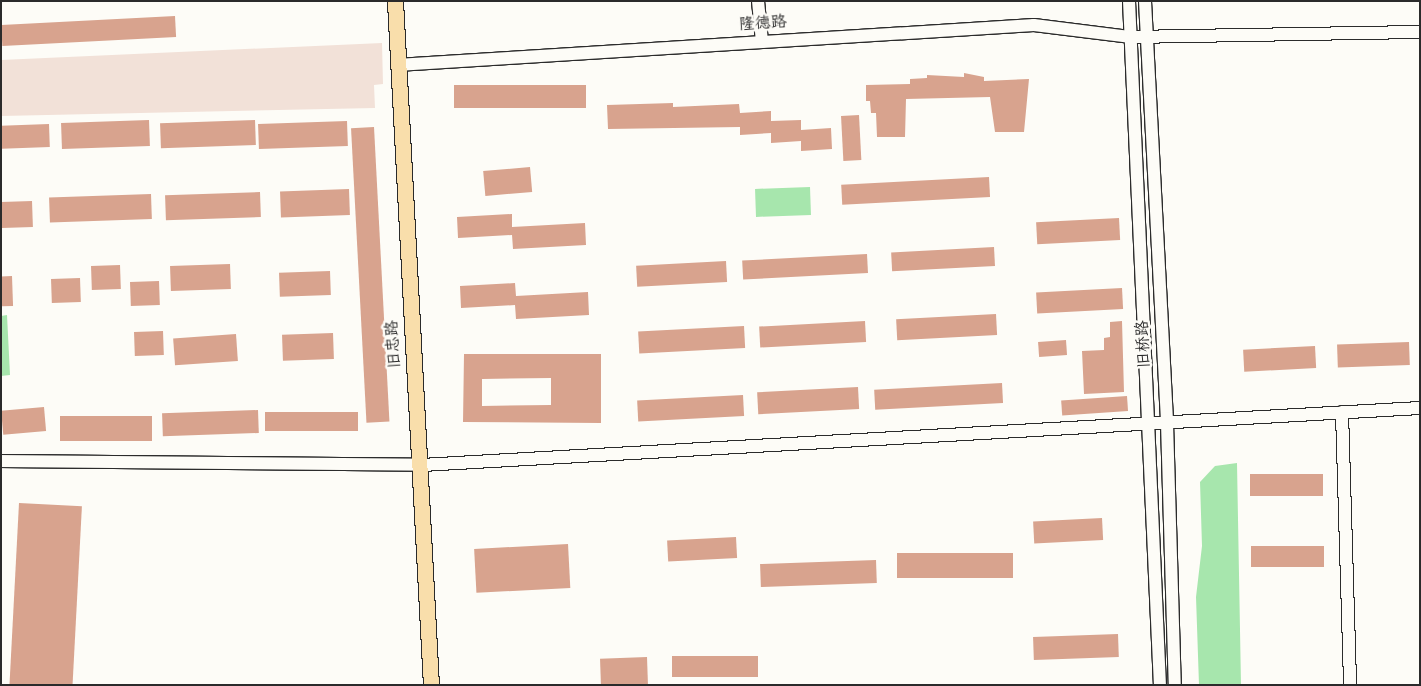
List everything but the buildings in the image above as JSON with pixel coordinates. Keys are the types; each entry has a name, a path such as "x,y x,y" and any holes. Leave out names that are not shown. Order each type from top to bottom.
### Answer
{"main road":[{"name":"旧忠路","path":"395,1 397,65 422,465 431,685"}],"street":[{"path":"758,1 762,42"},
{"name":"旧桥路","path":"1129,1 1160,685"},
{"name":"旧桥路","path":"1145,1 1167,423 1175,685"},
{"name":"隆德路","path":"397,65 1034,25 1131,37 1420,32"},
{"path":"1,461 422,465 1420,408"},
{"path":"1342,412 1350,685"}],"shaded area":[{"path":"382,43 383,84 374,85 375,108 1,116 1,60"}],"green space":[{"path":"810,187 811,215 756,217 755,189"},
{"path":"7,315 10,375 1,376 1,316"},
{"path":"1237,463 1241,685 1199,685 1196,597 1202,546 1200,482 1215,466"}]}
